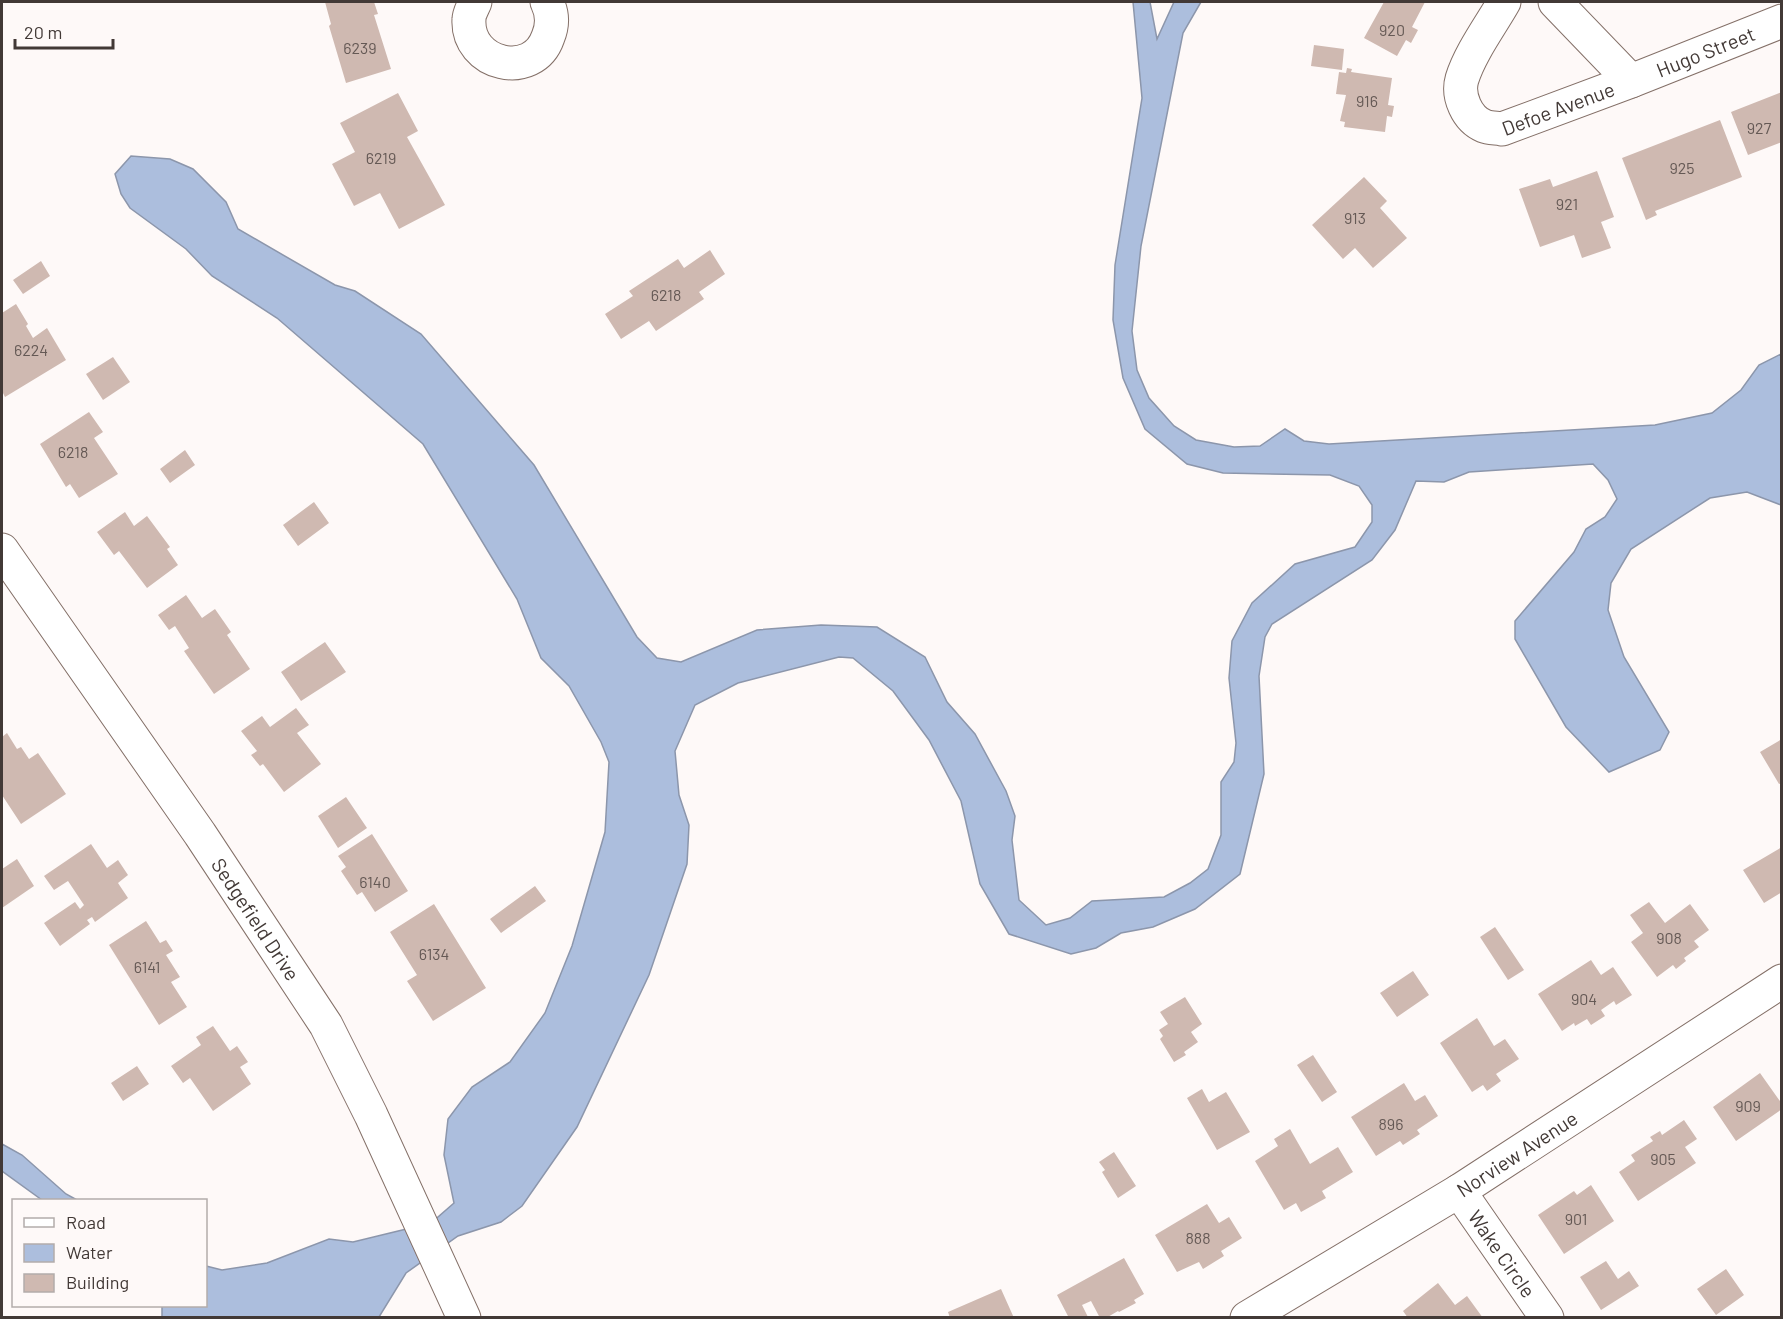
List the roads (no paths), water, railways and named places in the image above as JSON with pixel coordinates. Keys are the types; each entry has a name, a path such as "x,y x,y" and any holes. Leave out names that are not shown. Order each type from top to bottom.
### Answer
{"street":[{"path":"475,2 469,19 472,40 487,57 507,64 529,60 545,45 553,25 547,2"},
{"name":"Defoe Avenue","path":"1504,2 1461,81 1462,99 1470,114 1483,125 1502,129 1631,81"},
{"name":"Hugo Street","path":"1555,2 1631,81 1782,21"},
{"name":"Sedgefield Drive","path":"2,550 200,834 326,1025 371,1115 464,1317"},
{"name":"Norview Avenue","path":"1247,1317 1459,1191 1777,994"},
{"name":"Wake Circle","path":"1459,1191 1547,1317"}],"water":[{"path":"1133,2 1150,2 1157,39 1174,2 1201,2 1183,33 1141,246 1132,331 1137,370 1149,398 1174,426 1196,440 1234,447 1260,446 1285,429 1304,441 1329,444 1655,425 1712,413 1741,390 1759,365 1781,354 1781,505 1747,492 1710,498 1631,549 1611,583 1608,610 1624,657 1669,732 1660,750 1609,772 1566,727 1515,639 1515,621 1574,552 1586,529 1605,517 1617,499 1608,480 1593,464 1469,472 1444,482 1416,481 1395,530 1372,560 1272,624 1265,637 1259,676 1264,774 1240,874 1195,909 1153,927 1121,933 1096,948 1071,954 1009,934 980,884 961,801 929,740 893,691 853,658 839,657 738,683 695,705 675,751 679,795 689,825 687,864 649,975 577,1127 522,1206 501,1222 458,1236 406,1273 379,1317 162,1317 162,1307 207,1307 207,1266 222,1270 267,1263 329,1239 353,1242 431,1223 454,1203 444,1155 448,1119 472,1087 510,1062 545,1013 572,946 605,832 609,762 601,742 569,686 541,658 517,599 423,444 277,318 212,276 186,249 130,208 121,194 115,174 131,156 170,159 193,169 226,202 238,229 335,285 355,291 421,334 534,465 637,637 657,658 681,662 757,630 821,625 877,627 925,657 947,702 975,734 1006,791 1015,816 1012,840 1019,900 1046,925 1070,918 1092,901 1164,897 1190,883 1208,869 1221,835 1221,782 1234,762 1236,743 1229,678 1232,641 1252,603 1295,564 1355,547 1372,522 1372,505 1359,486 1330,475 1223,473 1187,464 1145,429 1123,378 1113,320 1115,265 1142,98"},
{"path":"2,1144 22,1155 66,1194 75,1199 41,1199 2,1171"}]}
